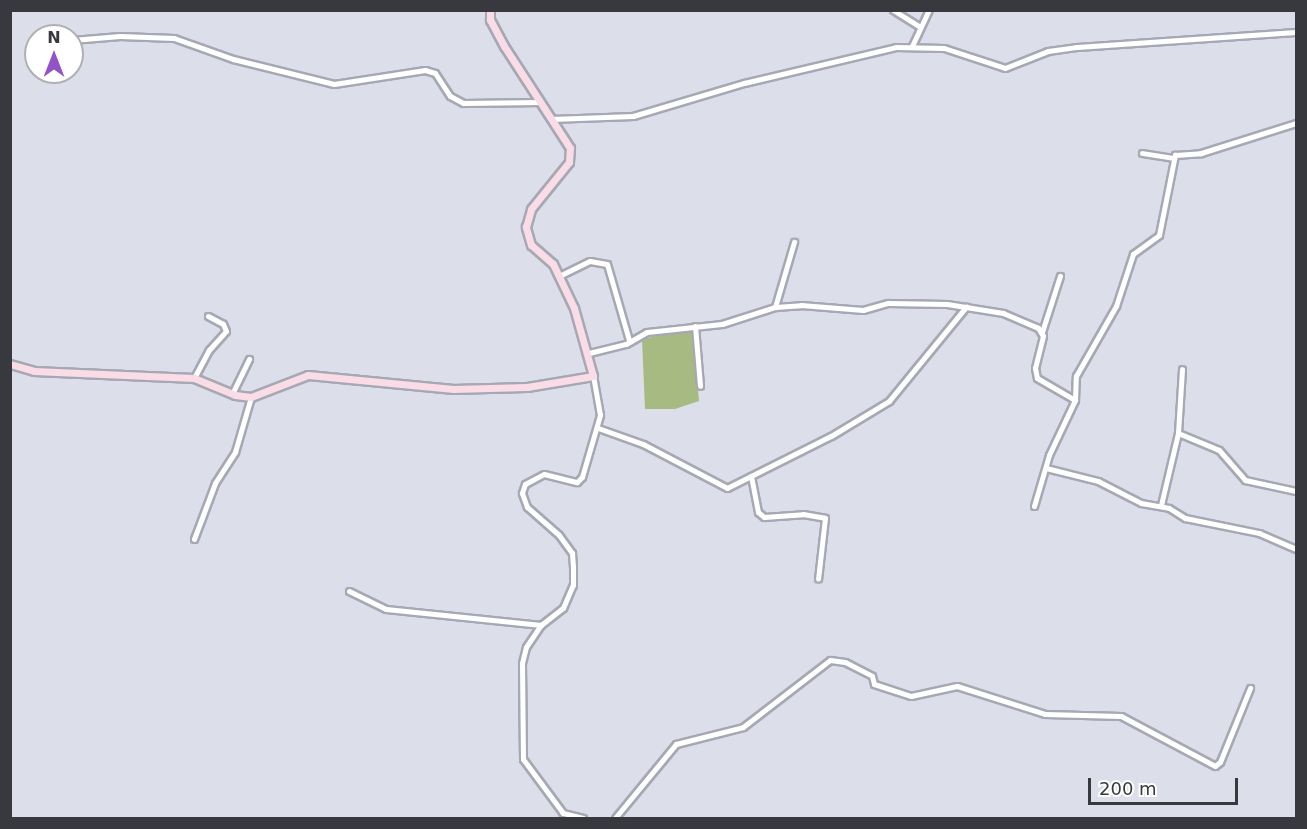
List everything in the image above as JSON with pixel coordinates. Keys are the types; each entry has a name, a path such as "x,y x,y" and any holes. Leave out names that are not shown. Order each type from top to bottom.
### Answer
{"street":[{"path":"490,10 490,20 504,46 570,148 570,156 531,209 526,227 531,244 553,264 559,276 589,353 593,376 599,391 598,428 580,480 544,474 525,484 522,493 527,507 559,535 572,553 570,596 563,608 541,625 526,647 522,663 523,759 563,813 583,819"},
{"path":"893,10 919,26"},
{"path":"912,46 919,26 930,10"},
{"path":"551,119 633,116 754,81 912,46 944,48 1005,68 1026,63 1048,51 1076,47 1296,32"},
{"path":"84,39 120,36 174,38 233,59 334,84 425,70 435,73 450,96 463,103 541,102"},
{"path":"1034,506 1046,468 1075,400 1075,378 1116,306 1133,254 1159,235 1174,158 1180,153 1201,153 1296,123"},
{"path":"1142,153 1174,158"},
{"path":"776,307 794,242"},
{"path":"559,276 590,261 608,264 629,340"},
{"path":"1060,276 1042,332 1037,378 1075,400"},
{"path":"589,353 647,332 722,324 776,307 801,305 863,310 884,304 933,303 1003,313 1042,332"},
{"path":"598,428 672,458 723,488 831,436 889,401 966,307"},
{"path":"194,378 209,350 226,331 223,324 208,316"},
{"path":"695,326 700,386"},
{"path":"232,394 249,359"},
{"path":"10,364 34,371 194,378 232,394 251,397 308,375 453,389 527,387 593,376"},
{"path":"1161,505 1178,433 1182,369"},
{"path":"194,539 215,483 235,452 251,397"},
{"path":"1178,433 1219,450 1242,478 1296,491"},
{"path":"1046,468 1095,480 1143,503 1161,505 1185,518 1259,533 1296,549"},
{"path":"751,476 758,509 764,518 804,514 825,518 818,579"},
{"path":"349,591 386,609 541,625"},
{"path":"615,819 676,744 743,728 830,660 845,662 871,675 874,684 914,697 957,686 1046,714 1121,716 1215,766 1220,762 1250,688"}],"green space":[{"path":"693,329 699,401 675,409 645,409 642,339"}]}
